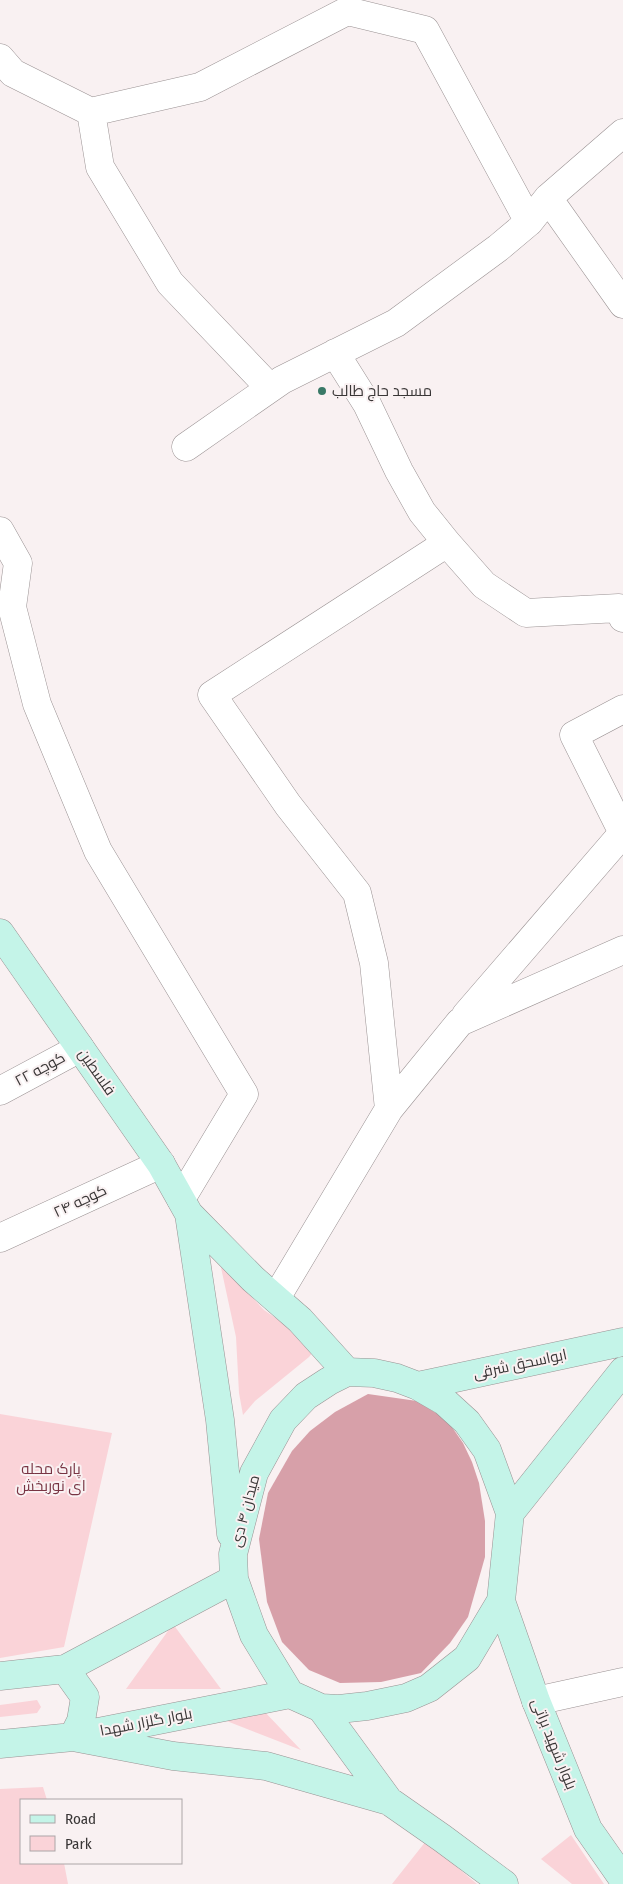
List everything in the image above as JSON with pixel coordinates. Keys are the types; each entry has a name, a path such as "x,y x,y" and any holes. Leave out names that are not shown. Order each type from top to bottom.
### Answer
{"main road":[{"name":"فلسطین","path":"0,933 161,1164 185,1206"},
{"path":"185,1206 254,1279 300,1320 347,1372"},
{"path":"185,1206 220,1420 234,1566 254,1634 290,1694"},
{"name":"ابواسحق شرقی","path":"418,1386 623,1342"},
{"path":"510,1513 623,1371"},
{"name":"میدان ۴ دی","path":"234,1566 254,1473 283,1420 306,1396 347,1372 374,1373 397,1378 418,1386 444,1401 467,1422 487,1450 510,1513 501,1601 467,1658 429,1688 406,1698 367,1706 339,1709 321,1708 290,1694"},
{"path":"0,1676 65,1669 234,1566"},
{"name":"بلوار شهید براتی","path":"501,1601 536,1701 588,1829 623,1879"},
{"path":"65,1669 85,1697 81,1720 73,1737 173,1756 266,1766 389,1801"},
{"name":"بلوار گلزار شهدا","path":"0,1744 73,1737 290,1694"},
{"path":"321,1708 389,1801 504,1884"}],"street":[{"path":"4,72 91,112 200,87 346,5 425,30 529,222"},
{"path":"91,112 100,167 170,283 270,388"},
{"path":"186,447 282,380 396,323 498,248 529,222 548,198 623,133"},
{"path":"548,198 623,304"},
{"path":"335,353 367,404 422,512 484,585 526,612 618,608 623,618"},
{"path":"0,531 18,563 12,607 37,704 98,851 244,1094 185,1206"},
{"path":"389,1109 374,963 358,893 288,805 212,695 447,543"},
{"path":"276,1298 389,1109 460,1022 623,833 574,736 623,709"},
{"path":"460,1022 623,950"},
{"name":"کوچه ۲۲","path":"0,1091 80,1048"},
{"name":"کوچه ۲۴","path":"0,1238 161,1164"},
{"path":"536,1701 623,1682"}],"green space":[{"path":"220,1263 264,1310 313,1344 313,1352 309,1357 255,1401 243,1415 239,1393 236,1337"},
{"name":"پارک محله ای نوربخش","path":"0,1414 112,1433 64,1647 0,1658"},
{"path":"173,1624 221,1689 126,1689"},
{"path":"37,1700 41,1707 37,1713 0,1717 0,1705"},
{"path":"262,1709 301,1750 219,1718"},
{"path":"43,1787 47,1799 20,1799 20,1864 64,1864 68,1884 0,1884 0,1789"},
{"path":"571,1835 604,1884 572,1884 541,1859"},
{"path":"426,1841 477,1884 392,1884"}],"shaded area":[{"path":"368,1394 417,1401 447,1420 463,1443 479,1483 485,1521 485,1557 468,1617 450,1643 421,1673 381,1682 340,1683 309,1670 282,1642 267,1602 259,1539 268,1493 292,1451 310,1431 335,1412"}],"place":[{"name":"مسجد حاج طالب","path":"322,391"}]}
